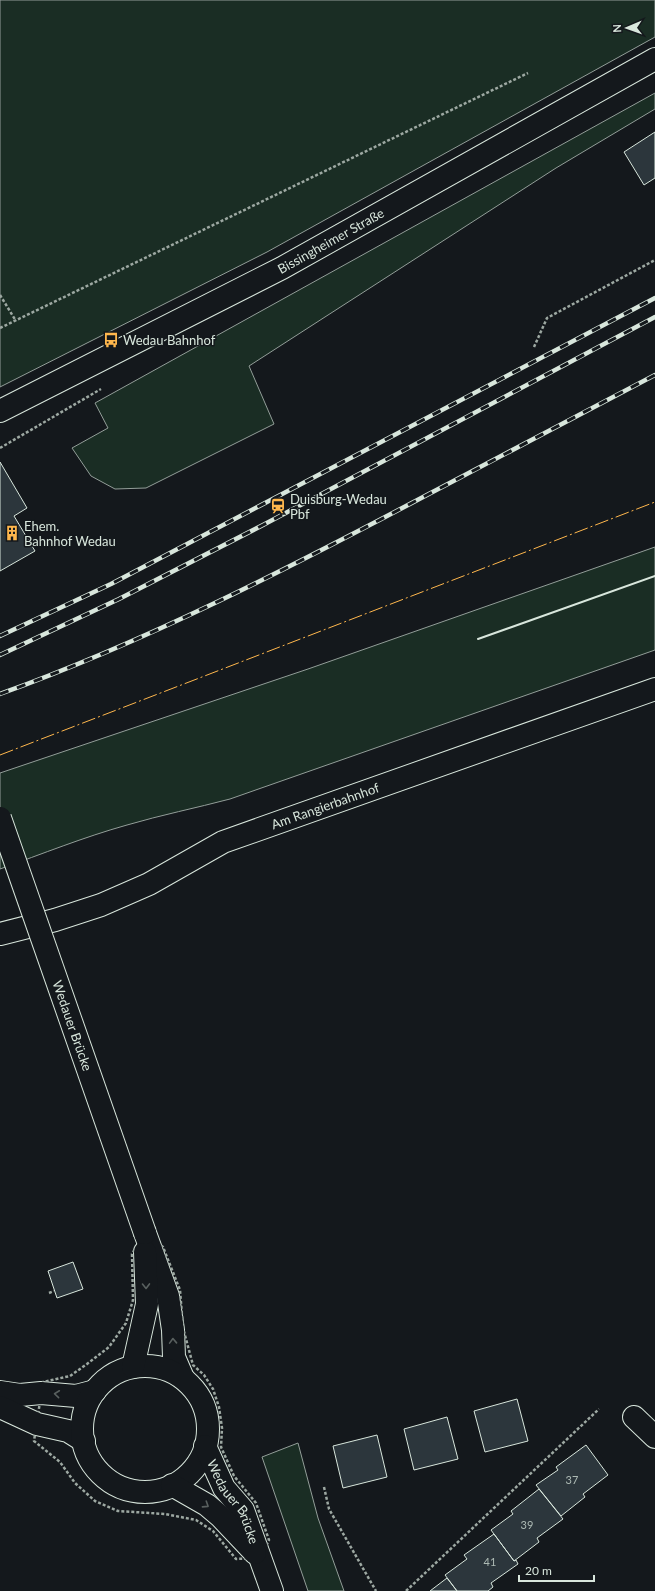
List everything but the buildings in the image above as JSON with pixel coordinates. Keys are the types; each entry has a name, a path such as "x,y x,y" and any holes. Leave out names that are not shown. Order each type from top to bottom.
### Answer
{"street":[{"name":"Bissingheimer Straße","path":"0,411 282,268 655,59"},
{"name":"Am Rangierbahnhof","path":"0,934 56,920 101,905 149,884 223,842 655,689"},
{"name":"Wedauer Brücke","path":"0,818 168,1296 173,1330 174,1357 183,1378"},
{"name":"Wedauer Brücke","path":"133,1367 147,1304 145,1233"},
{"path":"133,1367 159,1367 171,1371 183,1378 199,1397 205,1408 208,1434 205,1446 198,1462 180,1481 160,1490 135,1490 112,1482 98,1469 88,1453 84,1441 82,1428 84,1414 88,1402 95,1391 106,1380 118,1372 133,1367"},
{"path":"0,1392 20,1395 41,1393 76,1396 95,1391"},
{"path":"0,1407 36,1424 68,1431 84,1441"},
{"path":"634,1417 655,1437"},
{"name":"Wedauer Brücke","path":"205,1446 224,1488 243,1510 272,1591"},
{"name":"Wedauer Brücke","path":"172,1485 207,1505 216,1512 260,1558"}],"path":[{"path":"0,328 528,73"},
{"path":"534,346 547,318 655,260"},
{"path":"0,295 16,321"},
{"path":"34,1441 60,1462 75,1483 95,1501 118,1511 165,1514 196,1520 213,1531 236,1559 260,1558 269,1540 256,1503 234,1476 220,1447 222,1428 219,1407 213,1389 204,1375 193,1366 183,1328 180,1290 163,1247 145,1233 132,1254 133,1300 126,1323 109,1347 87,1364 70,1376 44,1382"},
{"path":"49,1293 54,1291"},
{"path":"406,1591 599,1409"},
{"path":"324,1487 329,1509 376,1591"}],"green space":[{"path":"0,0 655,0 655,37 267,252 0,387"},
{"path":"655,93 655,109 556,168 249,366 274,424 146,488 115,489 91,476 72,448 108,428 95,403"},
{"path":"655,547 655,650 230,799 111,830 0,869 0,773 308,669"},
{"path":"298,1443 318,1518 344,1591 308,1591 262,1457"}],"railway":[{"path":"0,636 111,584 655,298"},
{"path":"0,655 119,599 263,525 655,317"},
{"path":"0,694 109,651 269,577 655,375"}],"wall":[{"path":"478,639 655,576"}],"power":[{"path":"0,755 655,502"}],"place":[{"name":"Wedau Bahnhof","path":"111,340"},
{"name":"Duisburg-Wedau Pbf","path":"278,506"},
{"name":"Ehem. Bahnhof Wedau","path":"12,533"}]}
